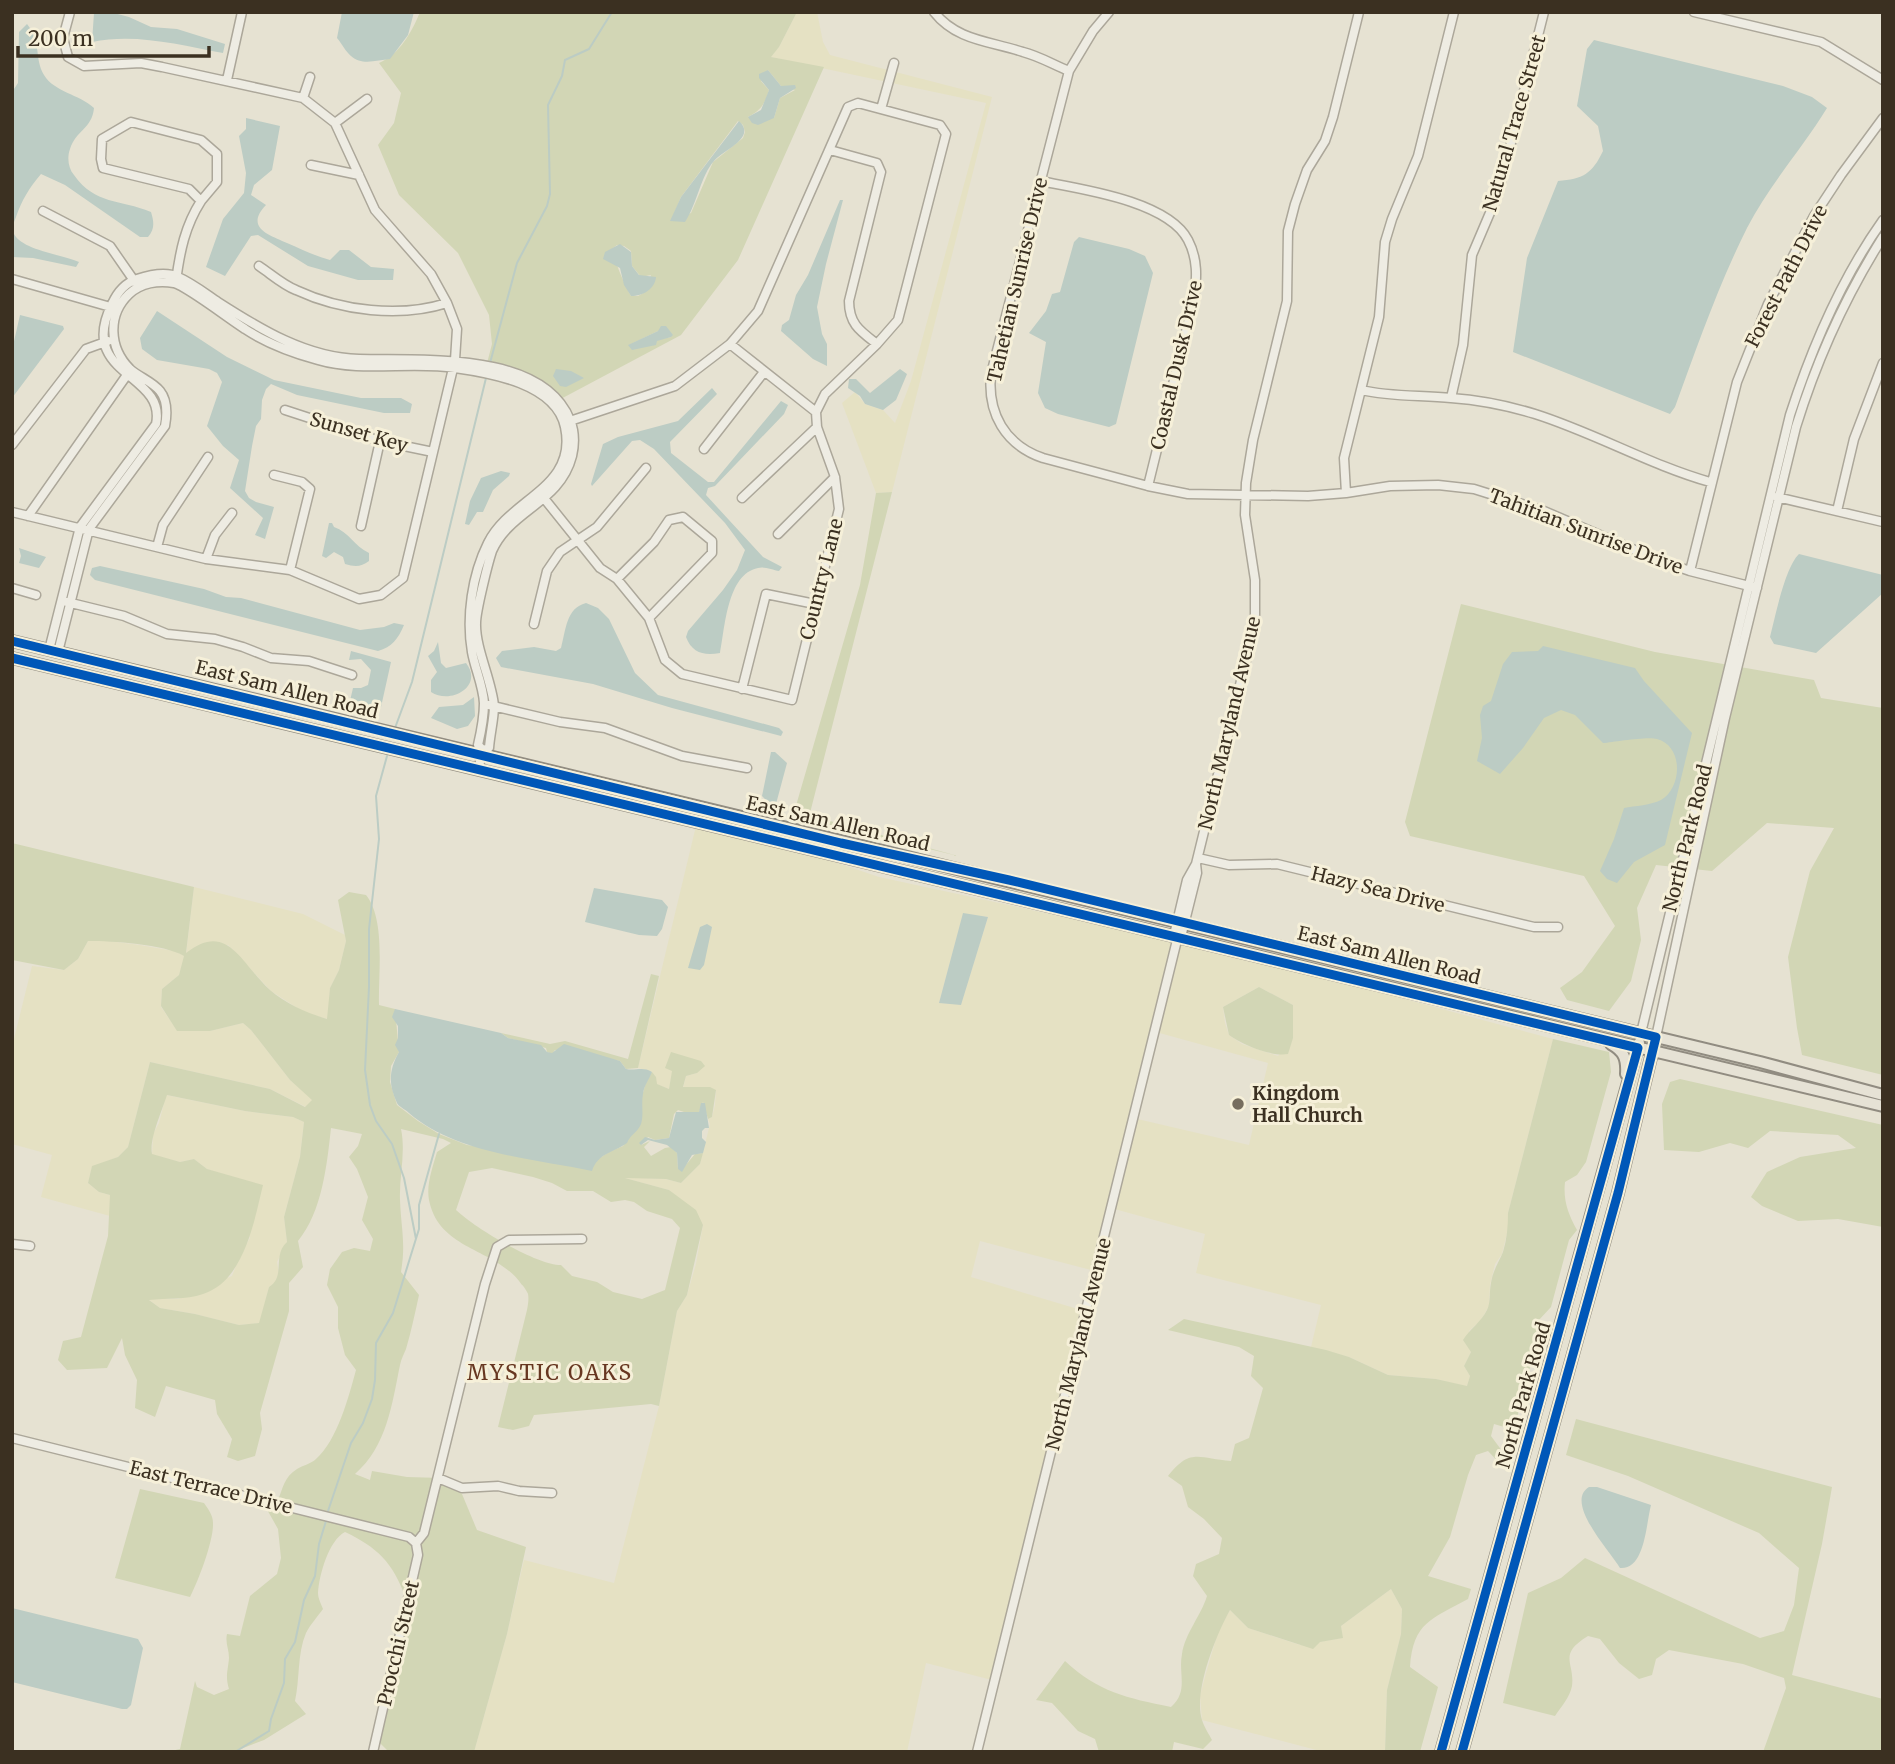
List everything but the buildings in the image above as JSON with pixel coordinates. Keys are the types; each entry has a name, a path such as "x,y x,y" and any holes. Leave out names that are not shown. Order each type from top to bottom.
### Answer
{"main road":[{"name":"East Sam Allen Road","path":"12,641 482,752 841,843 1642,1033 1883,1094"},
{"name":"East Sam Allen Road","path":"12,658 1883,1106"},
{"name":"North Park Road","path":"1441,1752 1642,1033"},
{"name":"North Park Road","path":"1462,1752 1615,1206 1656,1037"},
{"path":"1603,1039 1618,1048 1626,1058 1627,1088"}],"street":[{"path":"12,512 206,559 290,570 359,599 381,595 402,578 454,364 457,329 447,303 431,274 376,210 335,123 303,98 227,80 141,63 84,66 68,57 63,38 70,12"},
{"path":"227,80 241,12"},
{"path":"934,12 947,27 961,35 1025,52 1069,71"},
{"name":"Tahetian Sunrise Drive","path":"1109,12 1093,30 1069,71 991,374 994,413 1008,437 1031,454 1148,486 1188,494 1245,495"},
{"name":"North Maryland Avenue","path":"977,1752 1178,936 1187,880 1197,861 1252,636 1255,580 1245,515 1248,462 1287,301 1288,231 1307,170 1325,141 1333,117 1359,12"},
{"path":"1346,494 1344,457 1379,317 1385,242 1418,156 1454,12"},
{"name":"Natural Trace Street","path":"1451,398 1463,345 1472,255 1498,194 1545,12"},
{"path":"1694,12 1821,42 1883,80"},
{"path":"881,109 894,63"},
{"path":"303,98 310,77"},
{"path":"335,123 367,99"},
{"path":"567,422 675,386 730,344 758,311 848,107 858,103 940,125 946,134 898,320 825,394 816,412 730,344"},
{"name":"Forest Path Drive","path":"1690,571 1737,382 1768,304 1814,216 1840,175 1883,118"},
{"path":"176,280 183,238 190,219 217,182 217,154 201,140 131,122 102,139 103,168 189,188 201,201"},
{"path":"831,150 877,163 881,172 849,309 849,316 860,331 877,344"},
{"path":"311,165 359,175"},
{"name":"Coastal Dusk Drive","path":"1040,181 1122,200 1154,211 1172,221 1188,238 1198,275 1148,486"},
{"path":"43,211 110,246 136,283"},
{"name":"North Park Road","path":"1656,1037 1689,879 1757,588 1790,415 1830,310 1883,220"},
{"name":"North Park Road","path":"1642,1033 1747,585 1819,361 1853,287 1883,237"},
{"path":"259,266 295,290 333,303 378,311 428,309 447,303"},
{"path":"12,279 114,308"},
{"path":"136,283 176,280 249,331 290,352 357,366 454,364 547,388 561,410 575,442 568,468 559,484 542,495 506,529 493,549 481,582 475,624 481,670 494,706 478,745 482,752 478,770"},
{"path":"53,651 85,528 156,424 159,413 160,391 110,359 103,342 105,325 114,308 136,283"},
{"path":"114,308 113,340 129,372"},
{"path":"12,445 86,349 113,340"},
{"path":"1837,511 1854,439 1883,363"},
{"path":"27,516 129,372"},
{"path":"704,449 764,372"},
{"path":"1361,390 1384,395 1451,398 1535,414 1670,470 1710,482"},
{"name":"Sunset Key","path":"285,410 380,441 433,452"},
{"name":"Country Lane","path":"542,495 600,568 617,579 649,618 665,660 682,674 792,701 839,509 835,477 817,428 816,412"},
{"path":"742,498 817,428"},
{"path":"361,526 380,441"},
{"path":"157,547 163,525 208,457"},
{"path":"534,624 547,571 560,552 597,527 646,468"},
{"path":"274,475 302,482 310,489 290,570"},
{"path":"778,534 835,477"},
{"name":"Tahitian Sunrise Drive","path":"1245,495 1346,494 1390,486 1438,485 1474,489 1544,511 1658,560 1757,588"},
{"path":"1774,496 1883,522"},
{"path":"206,559 215,536 232,513"},
{"path":"617,579 654,541 669,520 683,517 712,541 712,553 649,618"},
{"path":"12,589 36,595"},
{"path":"742,689 766,594 815,604"},
{"path":"65,601 124,617 167,634 215,639 243,646 271,658 309,661 352,676"},
{"path":"485,682 487,725"},
{"path":"484,704 560,722 605,728 675,754 747,768"},
{"name":"Hazy Sea Drive","path":"1197,861 1277,864 1534,927 1558,927"},
{"name":"Procchi Street","path":"373,1752 418,1555 416,1544 424,1533 485,1284 497,1248 509,1240 582,1239"},
{"path":"12,1244 30,1247"},
{"name":"East Terrace Drive","path":"12,1438 409,1537 416,1544"},
{"path":"438,1478 448,1485 462,1488 498,1486 519,1491 552,1493"}],"shaded area":[{"path":"110,12 151,27 177,29 225,44 223,53 141,39 92,42 94,13"},
{"path":"342,12 414,12 408,35 390,59 370,62 355,59 337,38"},
{"path":"797,12 817,12 823,42 830,55 992,97 892,492 876,493 842,403 855,392 865,404 883,410 895,423 911,381 986,103 770,57 779,47"},
{"path":"27,24 35,38 41,69 48,81 94,108 90,121 70,149 69,162 72,172 91,192 151,212 153,219 153,228 148,237 140,237 65,185 41,174 23,200 13,232 18,240 25,244 79,262 76,267 33,258 12,257 12,92 18,83 19,32"},
{"path":"1594,40 1783,86 1812,97 1827,108 1765,197 1747,228 1717,294 1675,407 1670,414 1513,352 1527,258 1558,181 1586,174 1603,151 1598,126 1577,106 1587,49"},
{"path":"768,70 781,86 795,85 796,88 780,98 774,118 758,125 752,123 748,117 761,110 769,90 759,78 759,74"},
{"path":"246,118 280,126 272,170 254,185 251,195 266,205 258,220 262,230 330,260 340,250 349,250 371,267 394,269 393,280 358,280 308,266 258,235 251,236 225,276 206,267 223,219 244,193 246,173 239,136 246,129"},
{"path":"739,121 744,127 742,138 714,161 685,222 670,221 681,197"},
{"path":"840,200 843,200 817,307 822,334 827,344 827,366 813,359 781,331 782,325 789,320 796,295 808,275"},
{"path":"1079,237 1129,249 1145,256 1153,273 1116,424 1109,427 1045,408 1038,393 1046,342 1029,333 1046,311 1052,294 1060,292 1074,242"},
{"path":"620,244 631,252 632,266 639,275 656,277 651,288 640,295 631,296 624,285 620,268 603,259 605,252"},
{"path":"157,311 227,357 274,380 361,398 401,398 412,404 410,413 384,413 297,395 271,384 262,400 261,419 256,426 245,491 249,498 256,502 274,507 265,539 255,535 263,518 230,488 239,460 207,426 222,382 217,373 209,369 157,360 142,349 140,338"},
{"path":"20,315 63,326 64,329 12,398 12,350"},
{"path":"661,326 666,326 673,335 657,341 656,345 632,350 628,345 658,331"},
{"path":"556,369 571,371 584,378 566,387 560,386 553,376"},
{"path":"900,369 907,374 896,400 883,410 865,404 860,396 848,388 849,379 856,379 870,393"},
{"path":"712,388 717,394 670,442 671,453 708,482 714,482 781,401 788,405 784,414 715,486 708,488 706,495 763,557 782,567 779,571 758,568 748,572 740,580 729,603 720,653 709,654 692,647 686,637 688,631 723,590 737,570 745,550 725,523 654,449 640,440 632,441 592,486 591,484 603,444 618,437 678,421"},
{"path":"501,471 510,473 509,476 493,490 483,512 477,512 469,525 465,524 470,501 481,478"},
{"path":"329,523 369,553 369,561 352,566 345,564 343,557 334,552 326,558 322,556"},
{"path":"19,548 46,557 39,568 19,563"},
{"path":"1799,554 1883,575 1883,593 1816,653 1774,644 1770,637 1785,581"},
{"path":"100,566 204,589 226,597 241,598 360,630 394,623 404,625 394,642 378,651 95,580 90,575 92,568"},
{"path":"586,603 598,608 609,619 635,673 658,695 779,728 783,732 781,736 593,684 501,667 496,658 502,651 534,647 556,651 561,648 571,615"},
{"path":"438,642 441,663 446,668 466,663 470,671 468,686 456,695 431,692 431,680 437,672 428,656"},
{"path":"1543,646 1635,668 1692,733 1665,845 1634,862 1617,883 1607,879 1600,871 1624,808 1661,800 1673,786 1676,758 1666,743 1646,738 1603,743 1575,715 1561,710 1544,718 1500,774 1477,761 1482,738 1480,715 1483,706 1491,701 1503,664 1512,652 1538,651"},
{"path":"351,651 391,662 381,707 373,711 349,705 353,688 368,685 371,670 361,659 349,660"},
{"path":"474,697 475,716 468,726 457,729 431,718 439,707 463,705"},
{"path":"771,752 775,752 787,763 776,804 762,796"},
{"path":"696,826 805,852 879,877 1253,958 1553,1039 1508,1213 1508,1229 1502,1254 1495,1264 1489,1306 1481,1320 1469,1331 1471,1352 1464,1366 1470,1376 1467,1387 1436,1379 1388,1375 1349,1357 1311,1347 1321,1305 1196,1273 1205,1234 1111,1208 1095,1271 980,1241 971,1277 1081,1310 992,1680 926,1663 907,1752 474,1752 507,1634 524,1560 614,1583 659,1406 677,1311 687,1295 696,1264 703,1225 669,1190 621,1177 666,1179 681,1183 700,1164 716,1091 683,1088 686,1076 697,1073 673,1070 669,1089 656,1084 656,1077 650,1071 638,1068","holes":["963,914 988,917 961,1004 939,1003","1259,987 1293,1005 1293,1038 1278,1056 1242,1044 1229,1035 1223,1007","1156,1032 1268,1063 1249,1145 1133,1118"]},
{"path":"194,887 303,914 345,935 339,970 330,988 328,1019 305,1013 271,991 228,945 186,954"},
{"path":"594,888 662,900 668,907 662,929 657,936 639,935 585,922"},
{"path":"963,913 988,917 961,1005 939,1003"},
{"path":"707,924 712,927 704,965 700,970 688,968 700,927"},
{"path":"88,941 140,945 174,951 185,956 179,975 162,989 161,1007 177,1030 210,1031 243,1023 290,1080 313,1100 306,1107 270,1089 150,1062 128,1147 118,1157 92,1167 88,1183 99,1192 110,1195 110,1216 41,1197 52,1155 12,1144 12,1047 32,966 64,970 78,959"},
{"path":"395,1009 501,1033 508,1038 541,1045 547,1052 552,1053 564,1044 620,1061 626,1069 649,1070 652,1072 644,1091 641,1124 627,1143 598,1160 592,1171 520,1158 472,1146 449,1137 401,1107 394,1096 391,1077 399,1052 395,1045 398,1026 392,1017"},
{"path":"166,1095 245,1111 293,1117 304,1122 300,1157 284,1217 287,1242 277,1262 279,1274 275,1283 269,1287 260,1323 239,1325 160,1308 148,1299 178,1299 232,1276 250,1238 226,1176 207,1169 194,1159 180,1162 152,1155 153,1134 159,1123"},
{"path":"701,1103 705,1103 709,1128 702,1131 702,1138 706,1142 703,1153 692,1155 682,1172 678,1169 677,1153 667,1145 648,1140 641,1145 639,1143 645,1137 655,1140 669,1138 676,1112 699,1112"},
{"path":"1589,1487 1597,1487 1651,1505 1643,1544 1635,1562 1628,1567 1620,1568 1585,1514 1583,1494"},
{"path":"1391,1589 1402,1609 1401,1634 1387,1690 1385,1752 1324,1752 1202,1720 1200,1696 1218,1632 1230,1610 1248,1628 1300,1645 1342,1638 1341,1626"},
{"path":"12,1608 138,1639 143,1648 131,1705 122,1709 12,1682"}],"green space":[{"path":"420,12 797,12 771,57 824,67 738,260 681,335 557,401 485,371 492,344 489,315 458,253 399,195 378,145 394,123 401,93 379,63 399,49","holes":["768,70 781,86 795,90 780,98 774,118 748,117 764,103 769,90 761,81","738,121 743,125 743,138 713,162 691,213 671,221 681,197","617,245 624,246 631,251 632,266 641,277 651,275 645,292 631,296 612,249","658,331 671,337 629,345"]},
{"path":"892,492 810,813 812,816 958,856 793,816 860,585 876,493"},
{"path":"1461,604 1655,652 1814,680 1821,698 1883,708 1883,1075 1802,1055 1788,957 1810,871 1834,828 1767,823 1712,871 1656,865 1637,908 1641,940 1631,981 1609,1011 1567,1000 1560,988 1582,972 1615,926 1584,876 1410,836 1405,822"},
{"path":"12,843 194,887 186,953 200,944 213,941 223,943 233,949 276,995 297,1008 327,1019 330,988 339,970 346,941 338,900 349,892 366,895 376,918 380,948 379,1005 395,1009 399,1052 391,1066 390,1082 397,1105 439,1134 467,1145 595,1161 623,1146 641,1123 642,1096 652,1072 657,1084 669,1089 672,1071 665,1068 671,1052 701,1061 705,1066 697,1073 686,1076 683,1087 710,1087 716,1090 712,1117 708,1119 703,1102 699,1112 687,1113 678,1110 674,1114 669,1138 655,1140 648,1137 641,1145 650,1141 644,1147 651,1156 671,1147 677,1153 678,1169 684,1167 695,1154 703,1153 700,1164 681,1183 666,1179 625,1178 669,1190 696,1210 703,1225 687,1295 677,1311 659,1406 651,1404 534,1415 529,1426 513,1430 498,1427 527,1310 528,1293 511,1273 456,1240 444,1230 435,1217 428,1194 430,1176 437,1152 451,1143 401,1129 401,1272 419,1295 386,1424 374,1451 355,1474 370,1480 372,1471 407,1477 442,1478 462,1494 477,1530 526,1547 507,1634 474,1752 389,1752 379,1742 421,1556 413,1534 278,1500 289,1476 314,1461 330,1441 341,1418 356,1370 345,1355 338,1328 338,1307 327,1285 330,1269 342,1252 354,1248 370,1251 373,1239 362,1220 368,1197 349,1157 358,1146 362,1134 331,1128 318,1202 298,1241 303,1267 289,1283 289,1311 260,1413 262,1429 255,1456 238,1461 227,1457 232,1439 217,1414 215,1400 166,1386 155,1417 135,1408 137,1380 125,1355 122,1338 107,1368 67,1370 58,1360 63,1341 81,1337 108,1236 110,1195 99,1192 88,1183 92,1166 118,1157 128,1147 150,1062 270,1089 305,1107 312,1100 290,1080 243,1023 210,1031 177,1031 161,1006 162,989 179,975 184,956 151,946 88,941 78,959 64,970 12,960","holes":["167,1095 245,1111 293,1117 304,1122 300,1157 284,1217 287,1242 280,1253 277,1278 269,1287 259,1323 239,1325 160,1308 149,1300 203,1294 228,1277 245,1248 263,1185 207,1169 194,1159 180,1162 152,1154 154,1133","492,1168 533,1177 567,1191 593,1191 611,1202 634,1202 647,1211 672,1219 680,1228 665,1290 642,1299 613,1292 597,1282 572,1276 561,1265 522,1252 477,1226 456,1210 469,1172"]},
{"path":"651,974 659,976 638,1068 626,1069 620,1061 555,1050 552,1054 547,1052 546,1048 508,1038 501,1033 550,1044 565,1041 628,1059"},
{"path":"1259,987 1293,1005 1293,1038 1288,1054 1274,1054 1258,1049 1229,1035 1223,1007"},
{"path":"1553,1039 1609,1052 1611,1072 1586,1162 1577,1175 1565,1182 1567,1207 1577,1230 1569,1240 1551,1307 1538,1321 1536,1343 1517,1418 1511,1429 1494,1424 1491,1436 1508,1459 1505,1469 1488,1451 1476,1455 1450,1537 1428,1576 1471,1589 1468,1599 1435,1617 1420,1631 1415,1640 1410,1667 1438,1687 1420,1752 1385,1752 1387,1690 1401,1634 1402,1609 1391,1589 1341,1626 1343,1638 1320,1642 1313,1649 1248,1628 1230,1610 1218,1634 1203,1679 1200,1708 1205,1728 1212,1740 1203,1749 1174,1742 1172,1752 1099,1752 1095,1739 1078,1731 1052,1703 1036,1700 1065,1661 1089,1680 1114,1692 1171,1707 1176,1701 1180,1695 1184,1646 1207,1596 1193,1576 1196,1564 1219,1554 1222,1538 1188,1507 1182,1486 1168,1476 1183,1461 1190,1458 1231,1461 1235,1444 1249,1438 1263,1388 1251,1376 1254,1356 1239,1347 1168,1330 1184,1319 1326,1350 1349,1357 1388,1375 1436,1379 1467,1386 1470,1376 1464,1366 1471,1352 1463,1340 1488,1307 1492,1278 1503,1252 1508,1213"},
{"path":"1680,1079 1883,1125 1883,1227 1838,1219 1798,1221 1762,1206 1751,1197 1767,1172 1800,1157 1856,1148 1838,1135 1770,1131 1748,1148 1730,1143 1699,1152 1664,1150 1662,1104 1670,1082"},
{"path":"1576,1419 1832,1487 1792,1675 1883,1699 1883,1752 1763,1752 1786,1688 1784,1678 1743,1664 1669,1650 1656,1659 1652,1675 1639,1679 1619,1663 1600,1639 1588,1636 1573,1648 1570,1654 1572,1686 1555,1716 1503,1703 1528,1593 1561,1578 1585,1558 1760,1638 1784,1631 1794,1605 1799,1568 1759,1533 1628,1476 1566,1455"},
{"path":"140,1489 204,1503 211,1515 211,1540 190,1597 115,1578"},
{"path":"265,1506 407,1540 414,1559 405,1596 395,1574 382,1557 345,1532 334,1542 326,1559 318,1593 323,1609 306,1633 301,1649 295,1701 306,1714 264,1740 233,1752 166,1752 180,1749 195,1681 197,1687 214,1695 229,1689 227,1634 240,1636 250,1596 277,1574 281,1558 278,1529"}],"waterway":[{"path":"490,363 517,263 547,206 550,194 548,105 562,76 565,60 589,49 612,12"},
{"path":"395,728 412,682 486,378"},
{"path":"387,756 376,796 379,839 369,929 365,1070 370,1105 376,1121 392,1144 404,1178 416,1239"},
{"path":"328,1511 351,1443 363,1423 372,1399 376,1343 393,1313 419,1229 419,1205 439,1134"},
{"path":"235,1752 269,1731 284,1683 285,1659 295,1642 304,1600 315,1576 319,1544 326,1521"}],"cycle path":[{"path":"12,641 841,843 1009,880 1656,1037 1618,1193 1462,1752"},
{"path":"12,658 1638,1048 1441,1752"}],"place":[{"name":"Kingdom Hall Church","path":"1238,1104"}],"district":[{"name":"MYSTIC OAKS","path":"550,1373"}]}
